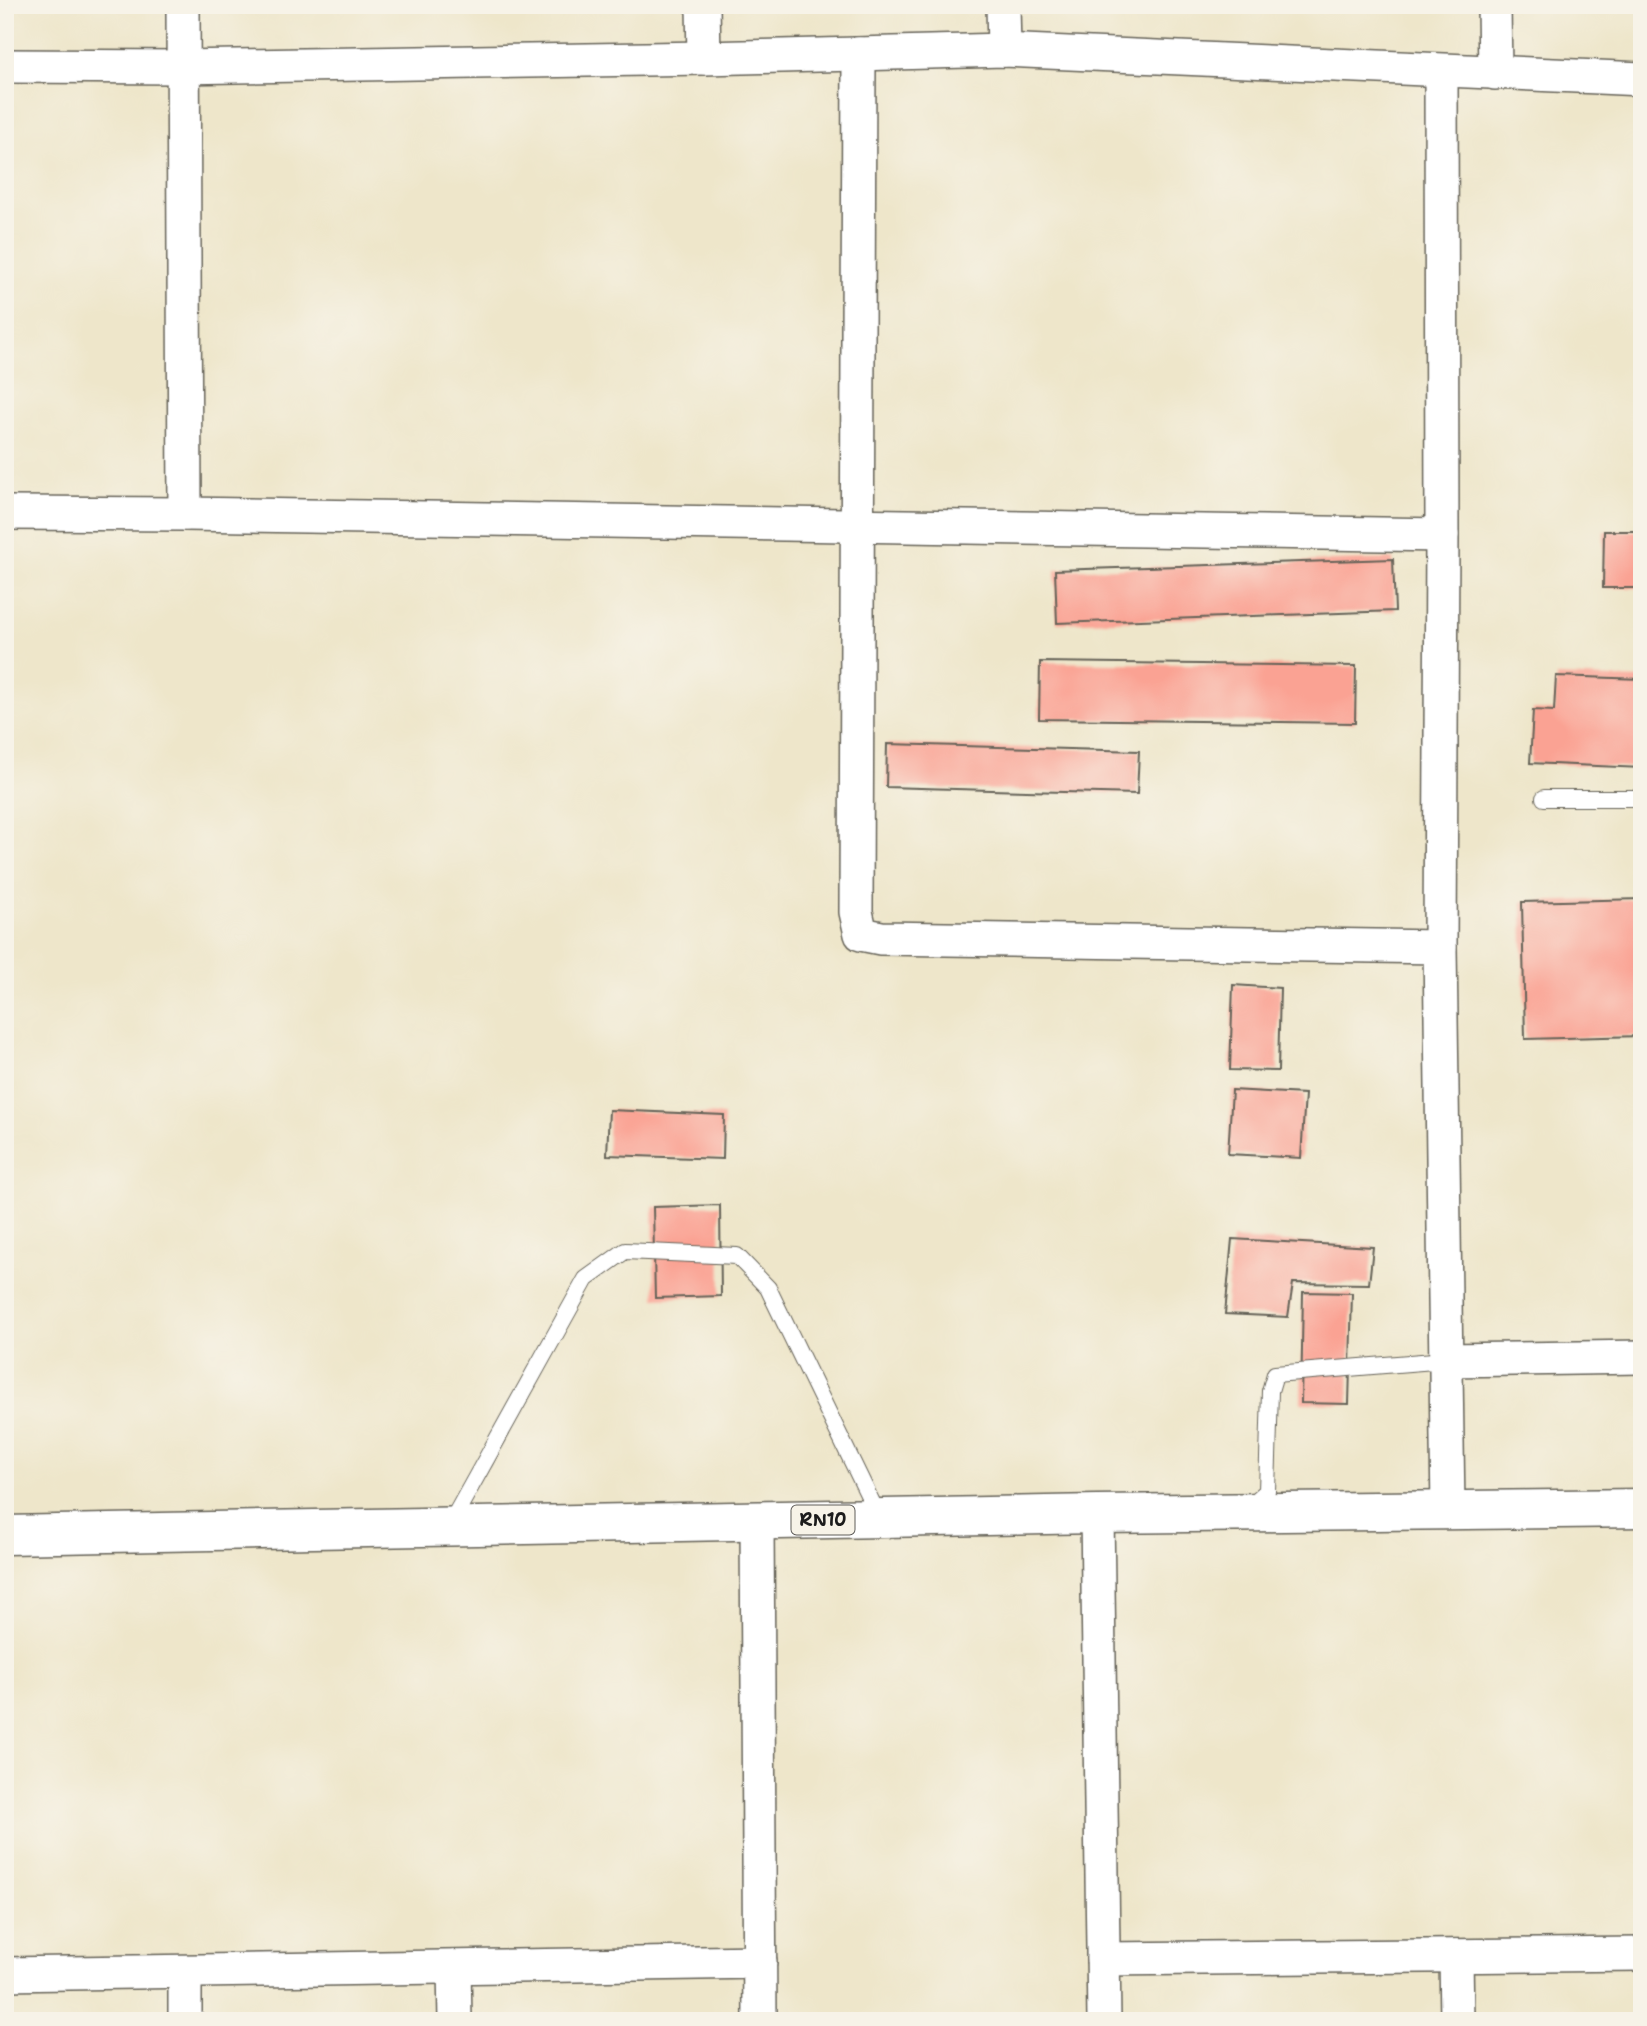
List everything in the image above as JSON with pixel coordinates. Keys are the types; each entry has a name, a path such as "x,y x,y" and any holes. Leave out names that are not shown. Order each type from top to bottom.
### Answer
{"highway":[{"name":"RN10","path":"5,1535 1097,1514 1642,1508"}],"street":[{"path":"183,5 185,514"},
{"path":"703,5 704,58"},
{"path":"1003,5 1004,50"},
{"path":"1494,5 1495,73"},
{"path":"5,66 183,67 1004,50 1642,79"},
{"path":"859,54 856,912 861,934 881,938 1440,947"},
{"path":"1441,71 1440,947 1448,1510"},
{"path":"5,513 1442,535"},
{"path":"1446,1360 1642,1357"},
{"path":"1097,1514 1104,2021"},
{"path":"757,1522 760,2021"},
{"path":"1103,1959 1642,1954"},
{"path":"1455,1956 1457,2021"},
{"path":"5,1974 760,1962"},
{"path":"454,1967 455,2021"},
{"path":"185,1972 185,2021"}],"lane":[{"path":"1544,798 1642,798"},
{"path":"448,1528 586,1279 625,1251 737,1256 768,1289 879,1519"},
{"path":"1242,1512 1267,1491 1270,1391 1275,1374 1446,1360"}],"building":[{"path":"1604,531 1642,531 1642,588 1603,588"},
{"path":"1393,559 1395,611 1057,623 1055,570"},
{"path":"1040,662 1356,666 1355,723 1039,719"},
{"path":"1556,676 1642,679 1642,768 1530,763 1533,710 1554,711"},
{"path":"887,744 1139,751 1137,794 886,787"},
{"path":"1642,899 1642,1036 1525,1039 1522,902"},
{"path":"1233,985 1280,988 1278,1071 1230,1070"},
{"path":"1232,1090 1305,1094 1301,1158 1228,1154"},
{"path":"609,1110 724,1115 723,1159 607,1155"},
{"path":"720,1205 721,1296 655,1298 653,1207"},
{"path":"1232,1239 1373,1247 1369,1284 1293,1283 1288,1317 1225,1314"},
{"path":"1303,1292 1352,1293 1349,1404 1301,1403"}]}
